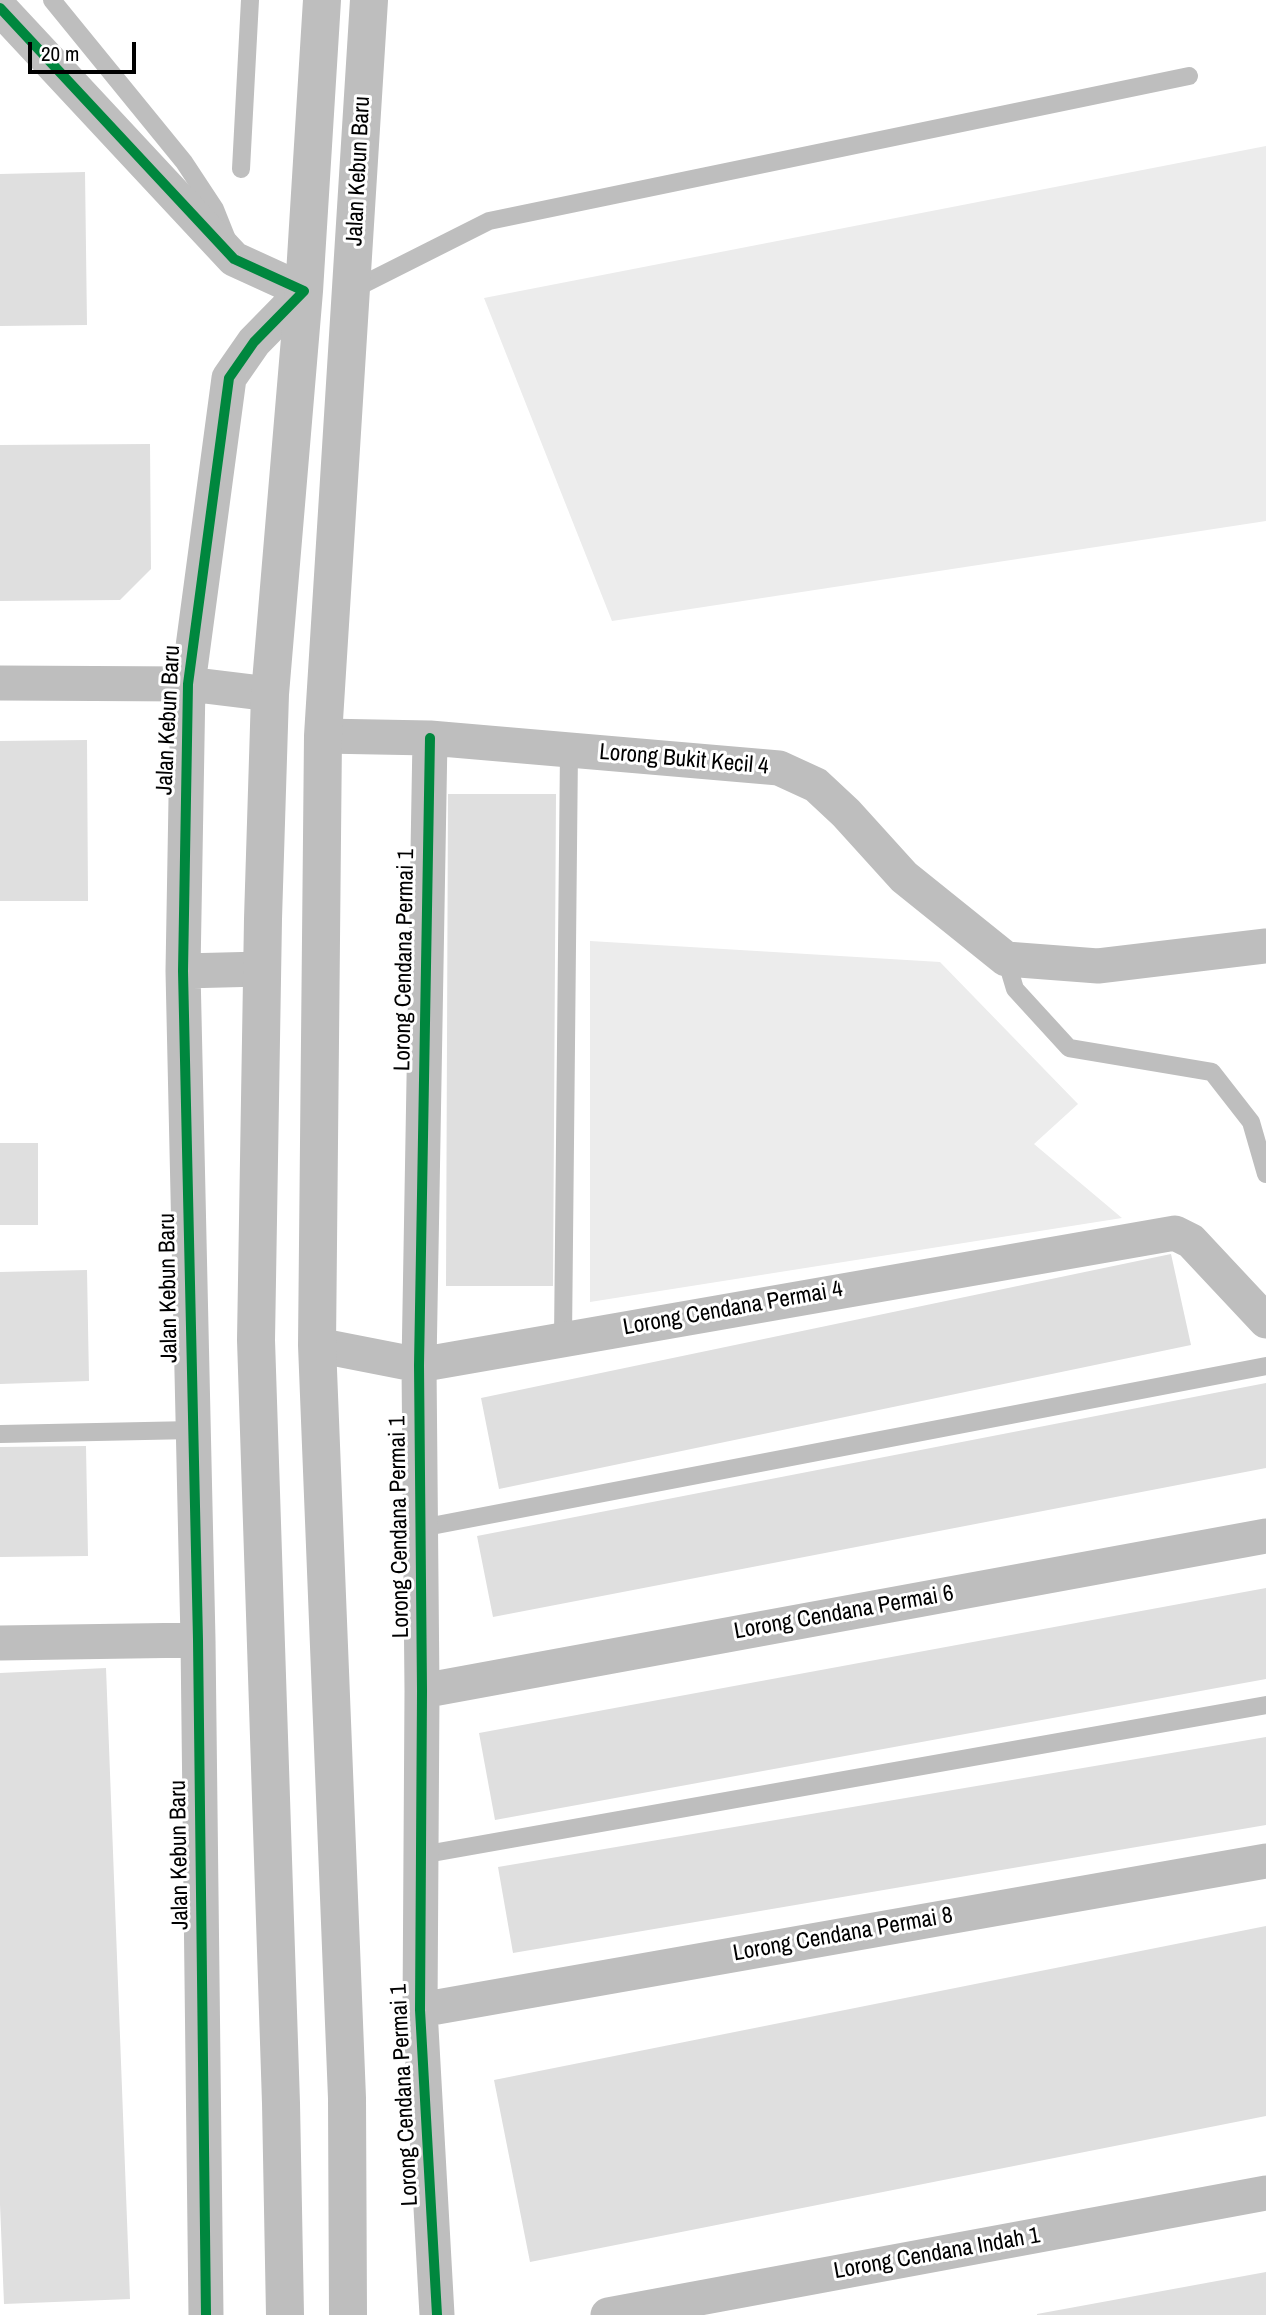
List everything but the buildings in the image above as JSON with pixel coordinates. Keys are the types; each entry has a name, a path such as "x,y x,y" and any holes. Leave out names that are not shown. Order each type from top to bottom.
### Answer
{"street":[{"name":"Jalan Kebun Baru","path":"285,2315 281,2090 256,1340 270,694 304,291 322,0"},
{"name":"Jalan Kebun Baru","path":"348,2315 347,2098 317,1345 323,736 369,0"},
{"path":"0,8 234,259 304,291"},
{"name":"Jalan Kebun Baru","path":"206,2315 198,1640 183,971 188,684 229,379 254,342 304,291"},
{"path":"0,684 188,684 270,694"},
{"name":"Lorong Bukit Kecil 4","path":"323,736 430,738 779,768 816,785 846,813 904,877 1006,959"},
{"name":"Lorong Cendana Permai 1","path":"430,738 419,1365 422,1691 420,2010 437,2315"},
{"path":"1006,959 1098,966 1266,946"},
{"path":"183,971 262,969"},
{"name":"Lorong Cendana Permai 4","path":"317,1345 419,1365 1175,1233 1191,1241 1266,1321"},
{"name":"Lorong Cendana Permai 6","path":"422,1691 1266,1536"},
{"path":"0,1643 198,1640"},
{"name":"Lorong Cendana Permai 8","path":"420,2010 1266,1861"},
{"name":"Lorong Cendana Indah 1","path":"608,2315 1266,2193"}],"lane":[{"path":"52,0 204,189 215,209 234,259"},
{"path":"241,169 250,0"},
{"path":"352,290 489,221 1189,76"},
{"path":"563,1338 569,750"},
{"path":"1006,959 1015,989 1069,1048 1212,1072 1251,1122 1266,1174"},
{"path":"421,1528 1266,1366"},
{"path":"0,1434 193,1430"},
{"path":"421,1855 1266,1704"}],"shaded area":[{"path":"1266,146 1266,521 612,621 484,298"},
{"path":"590,941 940,962 1078,1104 1034,1144 1122,1218 590,1302"}],"cycle path":[{"path":"0,8 234,259 304,291 254,342 229,378 188,684 183,971 198,1640 206,2315"},
{"path":"430,738 419,1365 422,1691 420,2010 437,2315"}]}
